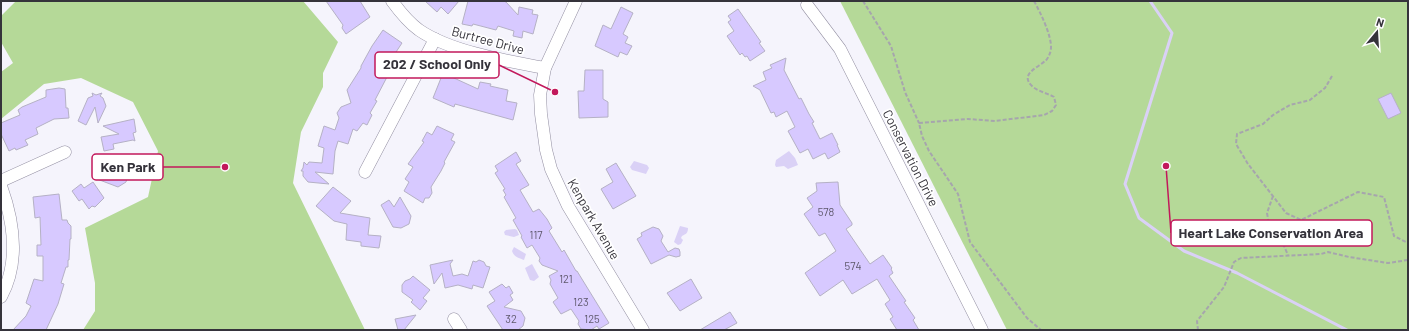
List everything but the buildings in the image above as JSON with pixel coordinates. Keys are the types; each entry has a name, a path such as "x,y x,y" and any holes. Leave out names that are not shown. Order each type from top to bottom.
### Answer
{"street":[{"name":"Burtree Drive","path":"392,1 403,16 419,30 435,39 451,46 501,60 545,68"},
{"name":"Kenpark Avenue","path":"576,1 545,68 540,95 546,150 551,169 568,206 643,330"},
{"name":"Conservation Drive","path":"807,5 840,49 982,330"},
{"path":"365,172 435,39"},
{"path":"1,181 64,152"},
{"path":"1,186 14,240 12,271 1,297"},
{"path":"454,319 461,330"}],"path":[{"path":"863,1 891,46 905,92 919,123 922,136 958,194 970,242 1027,318 1041,330"},
{"path":"919,123 968,119 995,121 1044,115 1052,111 1056,105 1054,97 1032,86 1028,80 1028,74 1046,61 1051,51 1049,36 1044,19 1034,1"},
{"path":"1332,76 1325,88 1310,100 1290,105 1273,115 1263,124 1237,134 1236,144 1248,164 1286,213 1301,220 1358,192 1384,197 1394,236 1408,243"},
{"path":"1273,196 1267,213 1270,230 1284,246 1289,256"},
{"path":"1198,330 1196,321 1224,287 1234,263 1241,258 1321,254 1328,252 1388,263 1408,260"}],"green space":[{"path":"16,1 303,1 338,42 323,73 323,87 301,132 293,183 365,330 83,330 95,311 95,283 85,228 148,197 158,151 133,102 81,78 44,84 1,119 1,72 13,63 1,42 1,16"},
{"path":"840,1 1408,1 1408,330 1007,330"}],"shaded area":[{"path":"789,151 795,158 798,165 788,169 784,166 776,167 776,160"},
{"path":"634,161 647,165 649,168 646,174 632,170 630,167"},
{"path":"680,226 688,228 688,230 681,238 683,240 681,244 678,245 674,242"},
{"path":"515,229 519,235 514,237 505,235 504,232 506,230"},
{"path":"514,247 526,254 524,260 514,255 512,251"},
{"path":"532,264 539,277 534,281 530,280 525,268"}],"waterway":[{"path":"1150,1 1172,33 1125,184 1139,218 1184,251 1237,273 1347,330"}],"place":[{"name":"202 / School Only","path":"555,92"},
{"name":"Heart Lake Conservation Area","path":"1166,166"},
{"name":"Ken Park","path":"225,167"}]}
